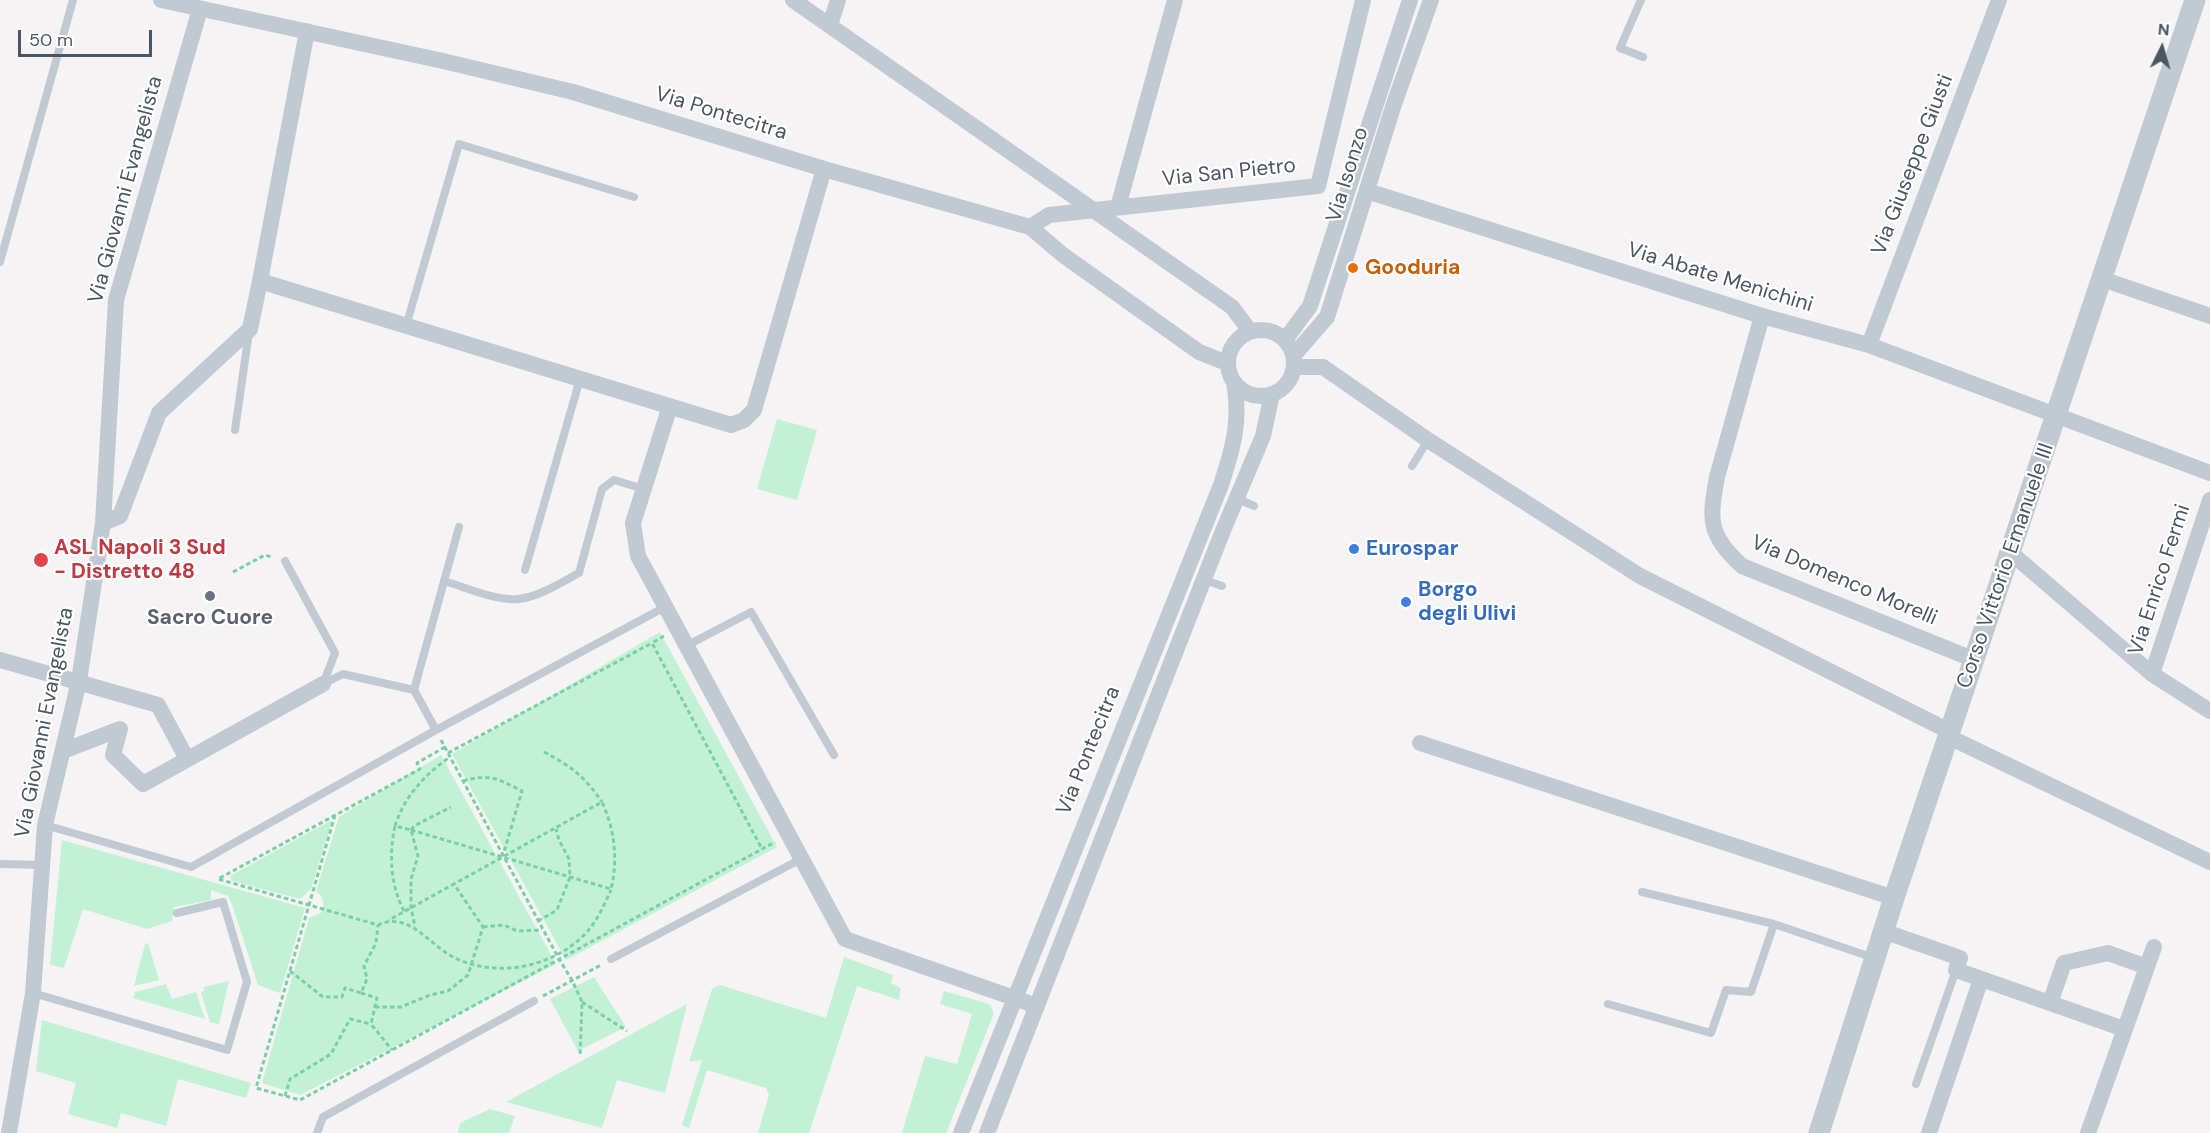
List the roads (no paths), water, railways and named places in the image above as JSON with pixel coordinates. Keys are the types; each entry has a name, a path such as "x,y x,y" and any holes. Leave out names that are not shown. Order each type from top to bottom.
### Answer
{"street":[{"name":"Via Pontecitra","path":"161,0 573,92 824,169 1030,227 1063,255 1199,352 1227,363"},
{"path":"793,0 1232,307 1250,331"},
{"path":"830,25 838,0"},
{"path":"1118,207 1175,0"},
{"name":"Via San Pietro","path":"1030,227 1049,215 1318,186 1363,0"},
{"name":"Via Isonzo","path":"1285,340 1310,306 1410,0"},
{"name":"Via Isonzo","path":"1294,361 1327,316 1394,104 1431,0"},
{"name":"Via Giuseppe Giusti","path":"1869,345 1998,0"},
{"name":"Corso Vittorio Emanuele III","path":"1819,1133 1883,931 2195,0"},
{"name":"Via Giovanni Evangelista","path":"9,1133 33,993 45,825 79,681 103,523 116,300 200,9"},
{"path":"103,523 120,516 159,413 250,329 308,31"},
{"path":"260,282 731,425 744,420 754,410 824,169"},
{"name":"Via Abate Menichini","path":"1367,191 1762,316 1869,345 2210,473"},
{"path":"2102,279 2210,316"},
{"name":"Via Domenco Morelli","path":"1762,316 1717,477 1712,503 1713,529 1722,547 1742,566 1975,660"},
{"path":"1268,330 1279,334 1285,340 1294,361 1290,381 1283,389 1272,394 1258,396 1250,394 1234,382 1227,363 1229,352 1238,339 1250,331 1268,330"},
{"path":"1294,361 1323,367 1428,440 1640,576 1950,735 2210,862"},
{"name":"Via Pontecitra","path":"961,1133 1221,485 1238,424 1238,403 1234,382"},
{"path":"987,1133 1236,498 1263,436 1272,394"},
{"path":"669,406 633,523 638,556 845,939 1037,1006"},
{"name":"Via Enrico Fermi","path":"2152,674 2210,500"},
{"path":"2011,553 2152,674 2210,711"},
{"path":"0,660 158,705 187,759"},
{"path":"63,751 120,729 113,754 143,784 323,684"},
{"path":"1420,743 1894,898"},
{"path":"1883,931 1960,958 1956,970 2124,1029"},
{"path":"2088,1133 2154,947"},
{"path":"2050,1003 2064,963 2109,953 2147,967"},
{"path":"1929,1133 1981,979"}],"lane":[{"path":"0,261 73,0"},
{"path":"1641,0 1620,48 1643,57"},
{"path":"406,326 459,144 634,198"},
{"path":"235,430 250,329"},
{"path":"525,570 580,379"},
{"path":"1412,466 1428,440"},
{"path":"444,581 518,599 546,591 579,573 602,489 614,480 644,489"},
{"path":"1236,498 1254,506"},
{"path":"435,730 414,690 459,527"},
{"path":"285,561 335,653 323,684"},
{"path":"1205,580 1222,586"},
{"path":"45,825 191,867 435,730 665,607"},
{"path":"686,646 751,612 834,755"},
{"path":"323,684 343,674 414,690"},
{"path":"610,959 801,859"},
{"path":"0,864 41,865"},
{"path":"1642,892 1774,924 1875,958"},
{"path":"33,993 227,1050 247,982 223,902 177,913"},
{"path":"1608,1004 1711,1033 1726,990 1751,992 1774,924"},
{"path":"1916,1084 1956,970"},
{"path":"317,1133 323,1117 534,1001"}],"place":[{"name":"Gooduria","path":"1353,268"},
{"name":"Eurospar","path":"1354,549"},
{"name":"ASL Napoli 3 Sud - Distretto 48","path":"41,560"},
{"name":"Sacro Cuore","path":"210,596"},
{"name":"Borgo degli Ulivi","path":"1406,602"}]}
